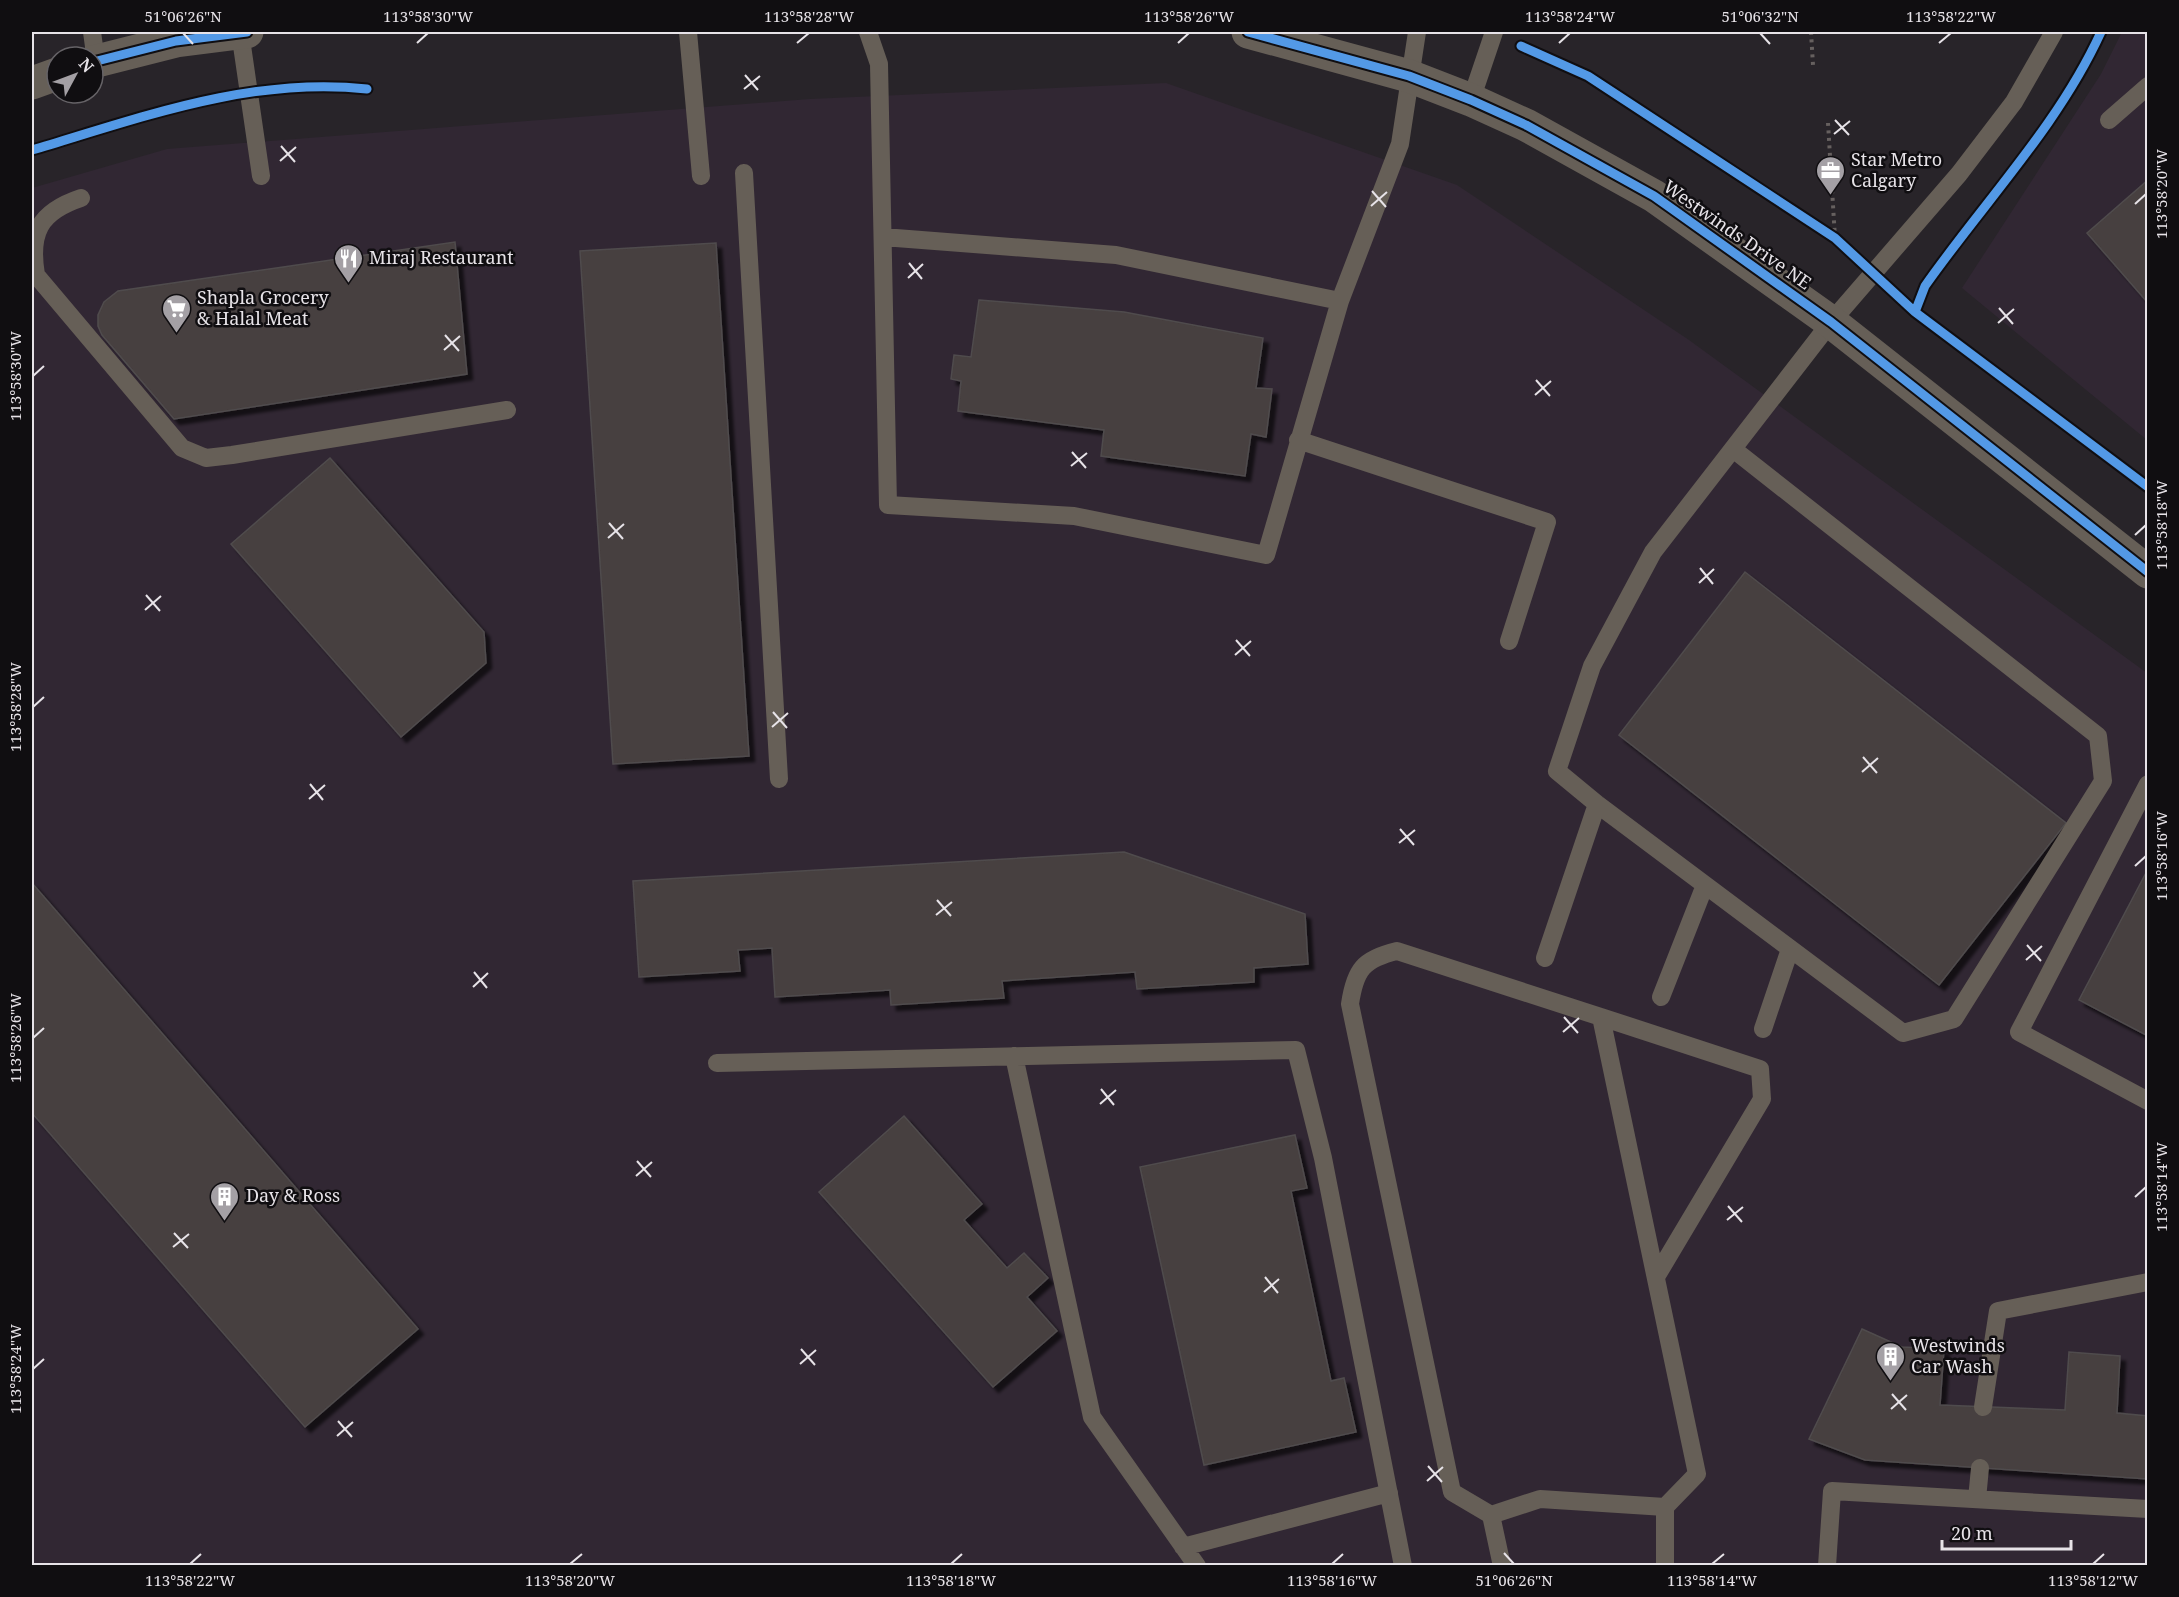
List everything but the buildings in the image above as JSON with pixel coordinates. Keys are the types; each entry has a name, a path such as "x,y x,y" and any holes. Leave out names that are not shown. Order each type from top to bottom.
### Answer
{"street":[{"path":"105,51 246,32"},
{"name":"Westwinds Drive NE","path":"1248,32 1409,76 1471,100 1526,126 1654,196 1831,322 2148,572"}],"lane":[{"path":"240,32 261,176"},
{"path":"688,32 701,176"},
{"path":"868,32 879,64 888,505 1074,516 1266,555 1340,301 1400,144 1417,32"},
{"path":"1471,100 1494,32"},
{"path":"1733,449 2098,736 2103,782 1954,1019 1903,1034 1597,804 1557,771 1592,666 1653,552 1831,322 1872,271 1973,156 2014,102 2054,32"},
{"path":"2109,120 2148,86"},
{"path":"744,173 779,779"},
{"path":"81,198 63,204 39,225 32,250 36,275 182,448 206,458 232,455 507,410"},
{"path":"883,237 1116,255 1340,301"},
{"path":"1298,440 1547,522 1509,641"},
{"path":"2148,784 2019,1032 2148,1101"},
{"path":"1545,958 1597,804"},
{"path":"1661,997 1705,885"},
{"path":"1763,1029 1790,949"},
{"path":"1502,1566 1491,1515 1452,1492 1350,1004 1354,977 1376,956 1397,951 1760,1069 1762,1099 1656,1277"},
{"path":"1601,1017 1697,1474 1665,1507 1665,1566"},
{"path":"717,1063 1296,1050 1323,1158 1404,1566"},
{"path":"1014,1056 1092,1417 1197,1566"},
{"path":"1983,1407 1998,1311 2148,1282"},
{"path":"1977,1499 1980,1468"},
{"path":"1827,1566 1832,1491 2148,1509"},
{"path":"1183,1547 1389,1493"},
{"path":"1491,1515 1540,1499 1665,1507"}],"path":[{"path":"1811,32 1813,65"},
{"path":"1828,123 1835,238"},
{"path":"1825,232 1872,271"}],"shaded area":[{"path":"2122,32 2147,32 2147,440 1962,288 2101,74"},
{"path":"1166,83 1457,185 1689,340 2147,673 2147,1565 32,1566 32,188 167,149 810,99"}],"cycle path":[{"path":"105,59 176,41 247,32"},
{"path":"1248,32 1409,76 1471,100 1526,125 1654,196 1831,322 2148,572"},
{"path":"1915,312 1925,286 2064,100 2101,32"},
{"path":"1521,46 1588,76 1835,238 1915,312 2148,487"},
{"path":"32,150 155,113 239,94 324,87 367,89"}],"place":[{"name":"Star Metro Calgary","path":"1830,196"},
{"name":"Miraj Restaurant","path":"348,284"},
{"name":"Shapla Grocery & Halal Meat","path":"176,334"},
{"name":"Day & Ross","path":"225,1222"},
{"name":"Westwinds Car Wash","path":"1890,1382"}]}
